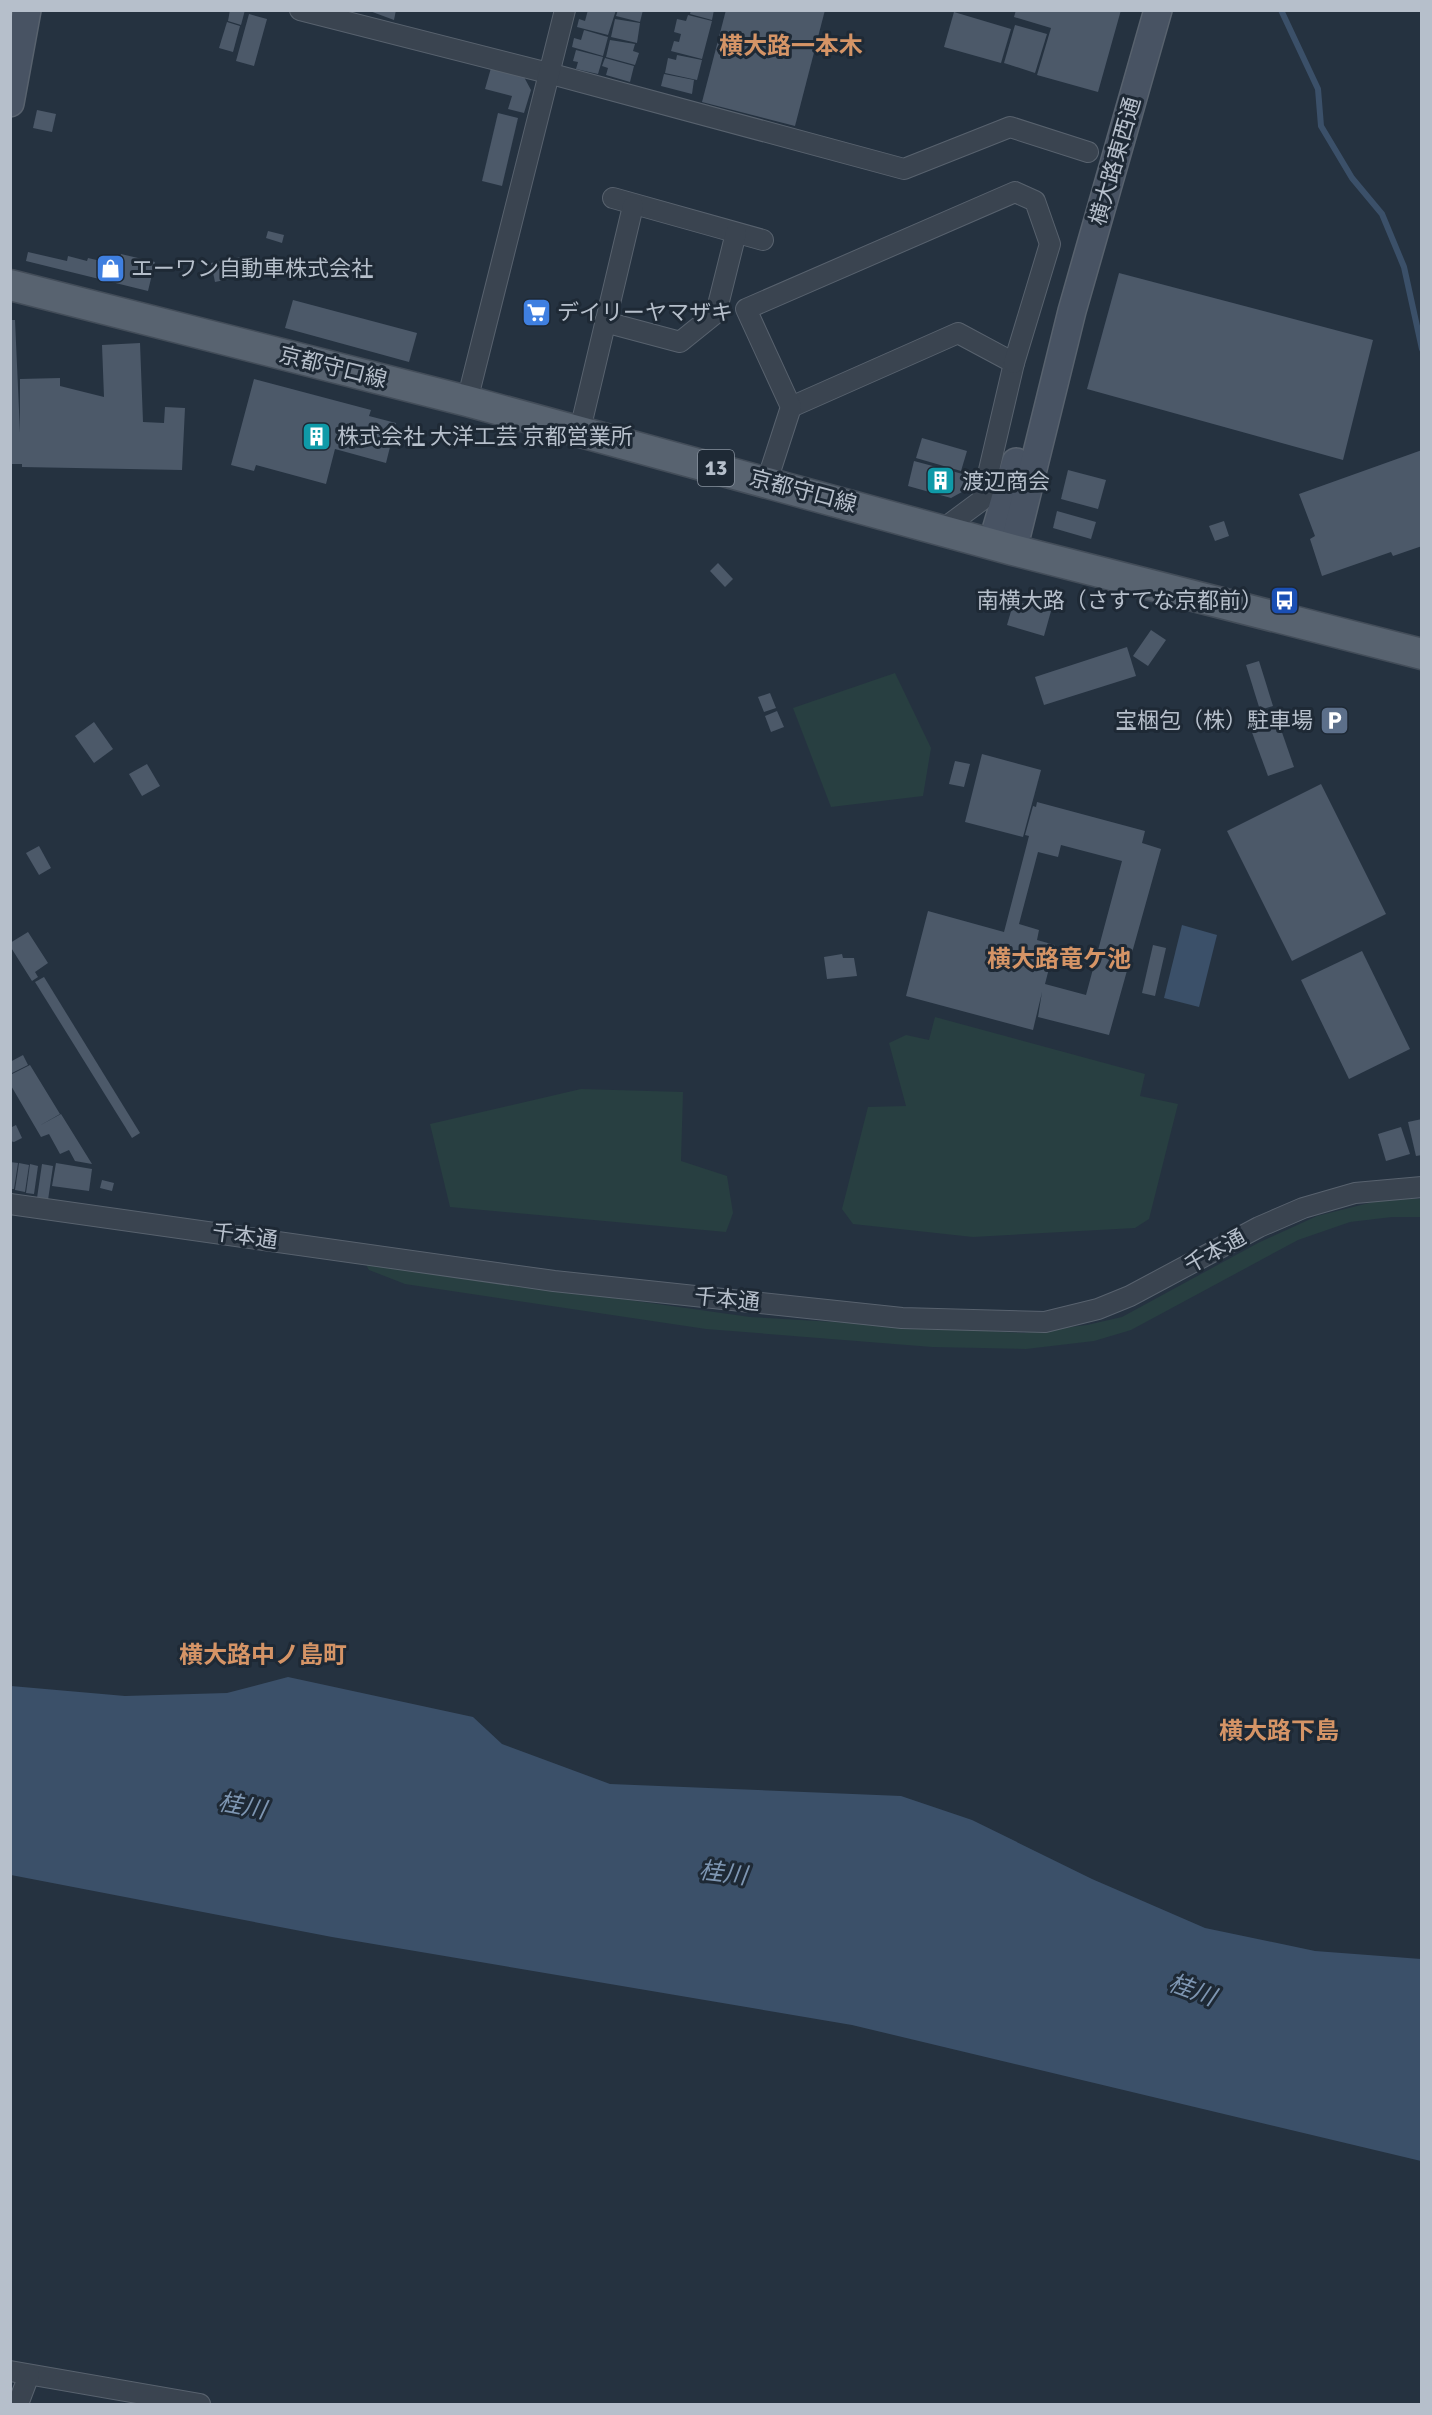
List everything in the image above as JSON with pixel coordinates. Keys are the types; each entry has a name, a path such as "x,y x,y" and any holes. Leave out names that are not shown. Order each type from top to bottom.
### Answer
{"main road":[{"name":"京都守口線","path":"10,285 467,401 579,434 767,481 1002,547 1422,654"}],"street":[{"path":"10,103 27,10"},
{"path":"300,10 548,73 904,170 1010,127 1088,152"},
{"path":"467,401 565,10"},
{"name":"横大路東西通","path":"1002,547 1045,350 1072,311 1158,10"},
{"path":"767,481 790,407 746,309 1015,192 1035,201 1050,244 1014,363 982,500 943,529"},
{"path":"613,198 633,206 763,240"},
{"path":"579,434 633,206"},
{"path":"605,322 680,342 716,314 736,233"},
{"path":"790,407 958,333 1014,363"},
{"name":"千本通","path":"10,1204 554,1281 902,1318 1045,1322 1098,1309 1197,1262 1259,1227 1303,1208 1355,1193 1422,1187"},
{"path":"18,2404 20,2373 200,2404"}],"green space":[{"path":"895,673 931,748 923,796 831,807 793,708"},
{"path":"935,1017 1145,1074 1140,1096 1178,1104 1149,1219 1135,1228 973,1237 853,1224 842,1209 868,1107 906,1106 889,1043 906,1035 929,1040"},
{"path":"581,1089 683,1092 681,1161 727,1176 733,1213 726,1232 450,1207 430,1124"},
{"path":"1389,1198 1421,1199 1421,1217 1392,1217 1350,1222 1298,1240 1131,1330 1094,1341 1026,1349 932,1347 706,1329 405,1284 369,1270 365,1263 750,1317 1024,1333 1087,1325 1122,1317 1258,1243 1317,1216"}],"water":[{"path":"1182,925 1217,935 1199,1007 1164,998"},
{"name":"桂川","path":"288,1677 473,1717 502,1744 610,1784 901,1796 972,1820 1092,1879 1205,1928 1315,1951 1421,1959 1421,2161 852,2025 332,1937 11,1875 11,1686 125,1696 227,1693"}],"building":[{"path":"230,10 245,10 241,25 228,21"},
{"path":"367,10 396,10 394,20"},
{"path":"588,10 616,10 608,35 577,27 579,19 585,21"},
{"path":"618,10 643,10 640,22 616,16"},
{"path":"691,10 714,10 712,20 690,14"},
{"path":"726,10 825,10 795,126 702,102"},
{"path":"1016,10 1121,10 1098,92 1037,75 1051,28 1014,17"},
{"path":"954,12 1011,29 1001,63 944,47"},
{"path":"249,14 267,19 254,66 236,61"},
{"path":"688,15 712,21 702,59 671,51 674,41 679,42 681,34 674,32 677,19 686,21"},
{"path":"615,19 640,23 637,43 611,37"},
{"path":"227,22 240,26 233,52 219,48"},
{"path":"1015,25 1047,34 1035,73 1004,63"},
{"path":"584,30 608,37 603,56 572,47 574,38 581,40"},
{"path":"610,40 635,44 633,51 639,53 635,65 606,57"},
{"path":"576,50 603,57 598,74 576,69 578,62 573,61"},
{"path":"677,55 702,60 697,80 665,73 668,58 676,60"},
{"path":"605,58 634,66 630,82 606,75 608,68 602,66"},
{"path":"491,68 524,77 531,90 524,113 508,109 512,96 485,89"},
{"path":"664,74 694,80 692,94 661,86"},
{"path":"37,110 56,114 52,132 33,128"},
{"path":"498,113 518,118 502,186 482,181"},
{"path":"268,231 284,235 282,243 266,238"},
{"path":"28,252 67,261 68,256 87,261 88,258 105,262 106,258 120,261 121,254 155,262 148,291 26,261"},
{"path":"240,257 244,276 215,282 211,263"},
{"path":"1119,273 1373,340 1343,460 1087,389"},
{"path":"293,300 417,333 409,362 285,328"},
{"path":"10,320 15,320 20,433 20,379 60,378 60,386 104,397 102,345 140,343 143,422 164,423 165,407 185,408 182,470 22,467 22,464 10,464"},
{"name":"株式会社 大洋工芸 京都営業所","path":"254,379 371,410 369,416 396,423 386,463 335,449 326,484 256,465 254,471 231,465"},
{"path":"922,438 967,451 961,471 916,458"},
{"path":"1422,450 1422,546 1393,556 1391,552 1322,576 1310,539 1315,536 1299,494"},
{"name":"渡辺商会","path":"914,461 974,477 971,487 951,498 908,486"},
{"path":"1068,470 1106,480 1098,509 1061,499"},
{"path":"1057,511 1096,522 1091,539 1053,528"},
{"path":"1224,521 1229,536 1215,541 1209,526"},
{"path":"718,563 733,579 725,587 710,571"},
{"path":"1014,601 1051,611 1044,636 1007,625"},
{"path":"1151,630 1166,640 1148,666 1133,656"},
{"path":"1127,647 1136,676 1044,705 1035,677"},
{"path":"1259,661 1273,706 1260,710 1246,665"},
{"path":"770,693 776,708 764,712 758,697"},
{"path":"777,711 784,727 771,732 765,716"},
{"path":"1277,718 1294,767 1268,776 1250,727"},
{"path":"94,722 113,749 94,763 75,736"},
{"path":"982,754 1041,770 1023,837 965,822"},
{"path":"955,761 970,764 964,787 949,784"},
{"path":"147,764 160,786 142,796 129,774"},
{"path":"1321,784 1386,914 1292,961 1227,831"},
{"path":"1037,802 1145,831 1142,843 1161,849 1109,1035 1038,1017 1042,992 1033,1030 906,996 928,911 1004,932 1029,836 1025,835 1033,806 1036,807","holes":["1061,845 1122,861 1086,995 1045,984 1055,945 1037,940 1039,930 1019,924 1038,852 1058,857"]},
{"path":"39,846 51,868 39,875 26,853"},
{"path":"28,932 48,963 35,972 38,977 32,981 10,946 10,943"},
{"path":"1153,945 1166,948 1155,996 1142,993"},
{"path":"1362,951 1410,1049 1349,1079 1301,980"},
{"path":"842,954 843,958 854,958 857,976 827,979 824,957"},
{"path":"44,977 140,1133 132,1138 35,982"},
{"path":"23,1055 28,1065 10,1074 10,1062"},
{"path":"30,1065 60,1114 39,1126 61,1114 92,1164 75,1161 69,1150 60,1154 49,1134 41,1137 10,1084 10,1075"},
{"path":"1422,1119 1422,1155 1416,1156 1408,1122"},
{"path":"16,1125 22,1138 14,1142 10,1141 10,1128"},
{"path":"1401,1127 1410,1154 1386,1161 1378,1134"},
{"path":"10,1162 18,1163 14,1189 10,1189"},
{"path":"19,1163 29,1165 25,1192 15,1190"},
{"path":"56,1163 92,1169 89,1191 52,1186"},
{"path":"30,1164 38,1166 34,1194 26,1193"},
{"path":"42,1164 53,1166 48,1200 37,1198"},
{"path":"102,1180 114,1183 112,1191 100,1188"}],"waterway":[{"path":"1281,10 1318,89 1321,126 1352,178 1382,214 1404,267 1422,349"}],"place":[{"name":"エーワン自動車株式会社","path":"110,268"},
{"name":"デイリーヤマザキ","path":"536,312"},
{"name":"株式会社 大洋工芸 京都営業所","path":"316,436"},
{"name":"渡辺商会","path":"941,481"},
{"name":"南横大路（さすてな京都前）","path":"1284,600"},
{"name":"宝梱包（株）駐車場","path":"1334,720"}],"district":[{"name":"横大路一本木","path":"791,46"},
{"name":"横大路竜ケ池","path":"1059,959"},
{"name":"横大路中ノ島町","path":"263,1655"},
{"name":"横大路下島","path":"1279,1731"}]}
